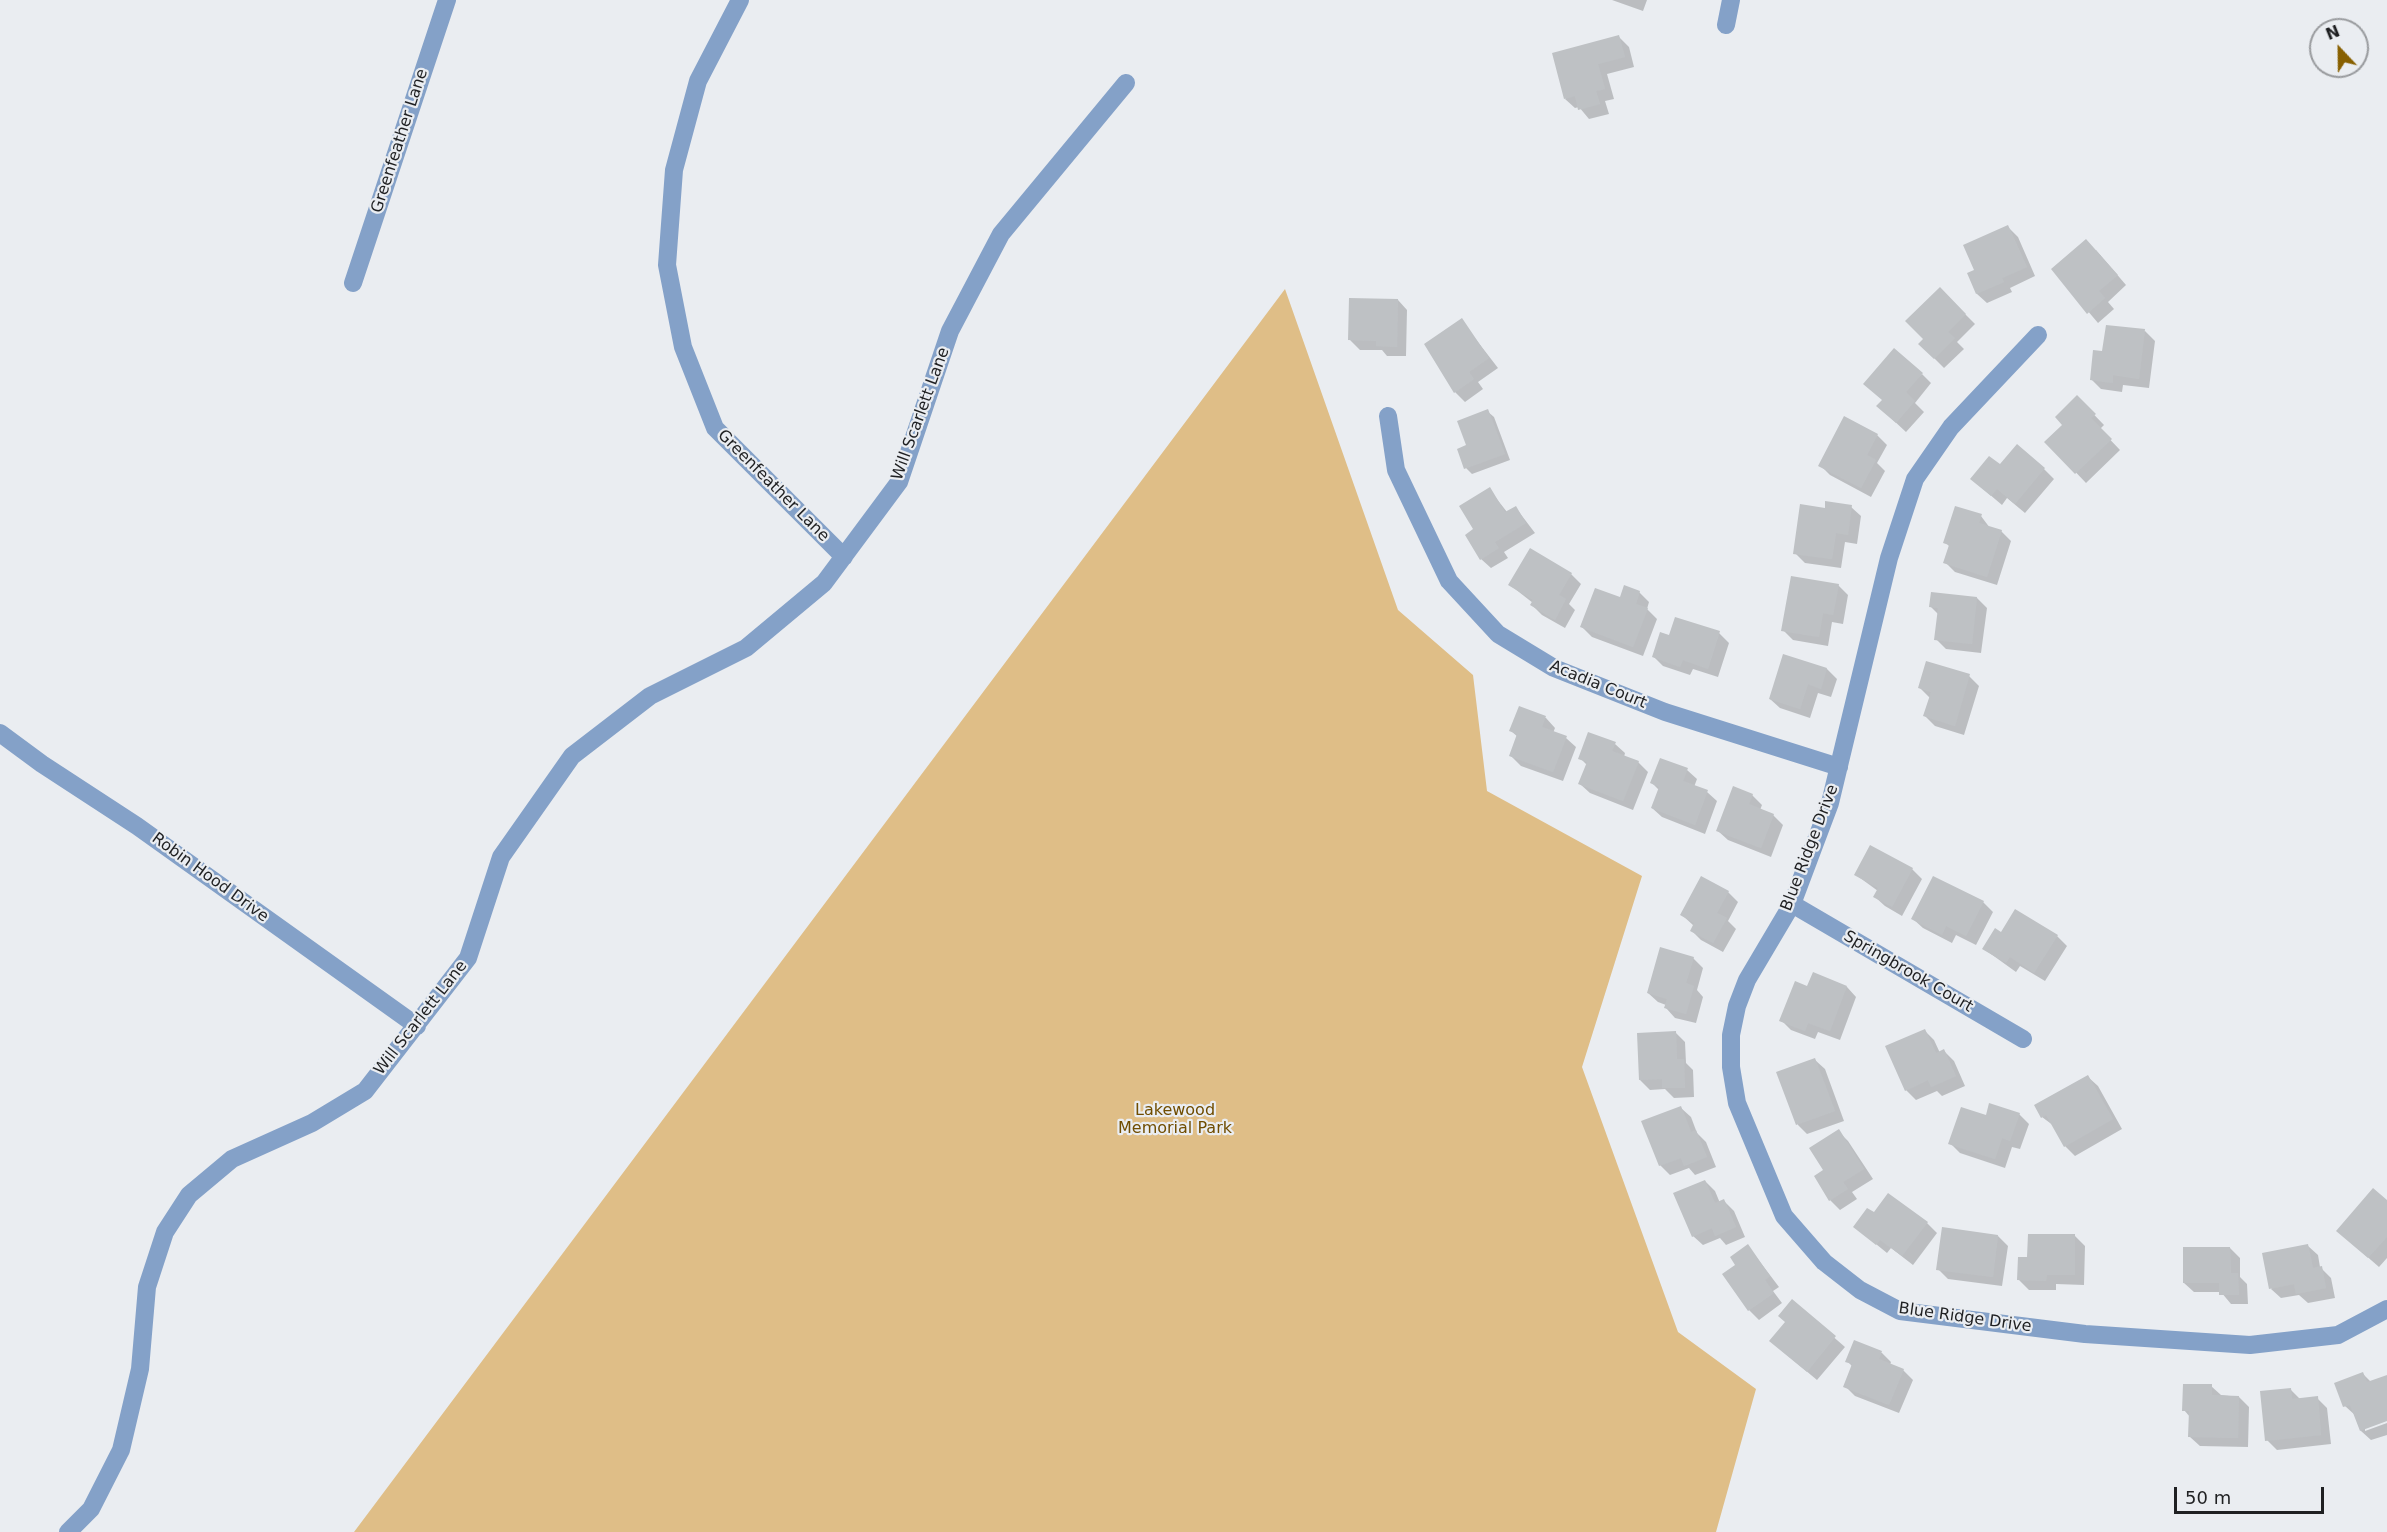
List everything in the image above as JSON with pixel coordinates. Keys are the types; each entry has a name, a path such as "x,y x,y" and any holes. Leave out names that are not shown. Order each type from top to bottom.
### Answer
{"street":[{"name":"Greenfeather Lane","path":"353,283 447,0"},
{"name":"Greenfeather Lane","path":"740,0 698,81 674,170 667,265 683,347 715,428 843,557"},
{"path":"1726,25 1731,0"},
{"name":"Will Scarlett Lane","path":"68,1532 91,1509 121,1450 140,1368 147,1287 165,1232 189,1195 232,1159 312,1123 365,1091 468,958 501,857 572,756 650,696 746,648 824,583 899,482 950,331 1001,234 1126,83"},
{"name":"Blue Ridge Drive","path":"2038,335 1952,427 1915,479 1889,558 1830,803 1792,904 1747,980 1737,1006 1731,1035 1731,1067 1737,1103 1755,1151 1784,1216 1824,1262 1860,1290 1900,1311 2085,1334 2250,1345 2338,1335 2387,1309"},
{"name":"Acadia Court","path":"1388,416 1396,471 1449,581 1498,634 1554,668 1665,712 1839,767"},
{"name":"Robin Hood Drive","path":"0,734 137,826 417,1026"},
{"name":"Springbrook Court","path":"1792,904 2023,1039"}],"green space":[{"name":"Lakewood Memorial Park","path":"1285,289 1398,610 1473,675 1487,791 1642,876 1582,1067 1678,1332 1756,1389 1716,1532 354,1532"}],"building":[{"path":"1619,35 1625,57 1598,64 1605,89 1596,91 1600,104 1578,110 1575,96 1564,99 1552,53"},
{"path":"2008,225 2027,267 2002,278 2004,282 1976,294 1967,273 1974,270 1963,245"},
{"path":"2086,239 2118,275 2099,291 2105,298 2087,314 2051,269"},
{"path":"1940,287 1966,314 1948,332 1955,338 1934,359 1918,344 1923,339 1905,321"},
{"path":"1349,298 1398,299 1397,347 1376,346 1376,341 1348,340"},
{"path":"1462,318 1489,358 1469,372 1474,379 1454,393 1424,344"},
{"path":"2106,325 2145,329 2139,379 2113,375 2113,383 2090,380 2093,350 2102,351"},
{"path":"1894,348 1923,373 1906,392 1915,401 1896,423 1876,406 1882,400 1863,384"},
{"path":"2077,395 2096,414 2091,418 2112,439 2075,474 2044,442 2062,425 2055,417"},
{"path":"1488,409 1505,454 1464,469 1457,449 1466,445 1457,421"},
{"path":"1844,416 1878,434 1867,455 1876,460 1861,488 1818,466"},
{"path":"2017,444 2045,468 2015,504 1997,489 1991,496 1970,479 1989,456 2000,464"},
{"path":"1490,487 1505,512 1516,506 1526,523 1495,542 1499,548 1480,560 1465,535 1473,529 1459,506"},
{"path":"1825,501 1852,505 1848,535 1836,533 1832,559 1793,554 1800,504 1825,508"},
{"path":"1955,506 1982,514 1979,523 2002,530 1987,577 1943,563 1949,545 1943,543"},
{"path":"1530,548 1572,573 1559,595 1566,599 1555,620 1530,605 1533,600 1508,585"},
{"path":"1791,576 1839,584 1833,615 1823,613 1819,637 1781,631"},
{"path":"1624,585 1640,591 1636,604 1648,608 1633,647 1580,627 1595,588 1620,597"},
{"path":"1931,592 1977,597 1972,644 1934,640 1938,608 1929,607"},
{"path":"1675,617 1720,631 1708,669 1683,660 1680,667 1652,657 1660,632 1669,635"},
{"path":"1783,654 1827,668 1821,689 1808,684 1800,709 1769,699"},
{"path":"1926,661 1970,674 1955,726 1923,716 1931,692 1918,688"},
{"path":"1519,706 1546,716 1542,727 1567,736 1553,772 1509,756 1517,734 1509,731"},
{"path":"1588,732 1616,742 1612,751 1639,761 1623,801 1578,784 1587,762 1578,759"},
{"path":"1660,758 1688,768 1683,781 1708,790 1695,825 1651,808 1659,787 1650,783"},
{"path":"1733,786 1753,794 1749,804 1774,814 1761,848 1716,831"},
{"path":"1870,845 1913,868 1892,907 1873,897 1878,888 1854,875"},
{"path":"1701,876 1729,891 1717,913 1727,918 1713,943 1690,931 1694,923 1680,915"},
{"path":"1933,876 1984,901 1966,936 1946,926 1942,935 1911,919"},
{"path":"2015,909 2058,935 2034,973 2010,957 2006,963 1982,949 1995,928 2001,932"},
{"path":"1660,947 1694,957 1686,983 1694,986 1686,1014 1664,1008 1667,999 1647,993"},
{"path":"1813,972 1847,986 1830,1031 1808,1023 1805,1031 1779,1021 1795,981 1807,986"},
{"path":"1925,1029 1936,1053 1944,1049 1956,1076 1931,1087 1928,1080 1905,1091 1885,1046"},
{"path":"1676,1031 1677,1059 1684,1059 1685,1088 1662,1088 1662,1079 1639,1080 1637,1033"},
{"path":"1815,1058 1835,1111 1796,1125 1776,1072"},
{"path":"2088,1075 2113,1119 2064,1147 2046,1115 2041,1118 2034,1105"},
{"path":"1989,1103 2020,1113 2010,1141 2002,1138 1995,1159 1948,1144 1961,1107 1986,1115"},
{"path":"1681,1106 1691,1132 1696,1130 1707,1157 1684,1166 1681,1158 1659,1166 1641,1121"},
{"path":"1839,1129 1864,1169 1843,1182 1848,1189 1829,1201 1814,1176 1823,1170 1809,1148"},
{"path":"1705,1180 1715,1203 1724,1199 1736,1227 1715,1236 1712,1228 1692,1237 1673,1193"},
{"path":"2373,1188 2387,1200 2387,1237 2368,1258 2336,1231"},
{"path":"1888,1193 1928,1222 1902,1256 1880,1240 1876,1245 1853,1227 1867,1208 1874,1212"},
{"path":"1942,1227 1998,1235 1993,1277 1936,1270"},
{"path":"2028,1234 2075,1234 2075,1275 2047,1275 2046,1281 2017,1280 2018,1257 2027,1257"},
{"path":"1748,1244 1770,1276 1765,1280 1774,1293 1748,1311 1722,1274 1735,1265 1730,1257"},
{"path":"2308,1244 2313,1268 2322,1266 2326,1288 2296,1294 2294,1284 2269,1289 2262,1253"},
{"path":"2183,1247 2230,1247 2231,1273 2238,1273 2239,1295 2219,1295 2219,1283 2183,1283"},
{"path":"1792,1299 1836,1336 1807,1372 1769,1341 1785,1322 1778,1316"},
{"path":"1854,1340 1882,1351 1879,1359 1904,1369 1889,1405 1843,1387 1852,1364 1845,1362"},
{"path":"2363,1372 2367,1382 2387,1375 2387,1421 2360,1431 2350,1405 2343,1407 2334,1383"},
{"path":"2183,1384 2212,1384 2212,1395 2239,1396 2238,1438 2188,1437 2189,1411 2182,1411"},
{"path":"2291,1388 2292,1399 2318,1396 2321,1435 2265,1441 2260,1391"}]}
